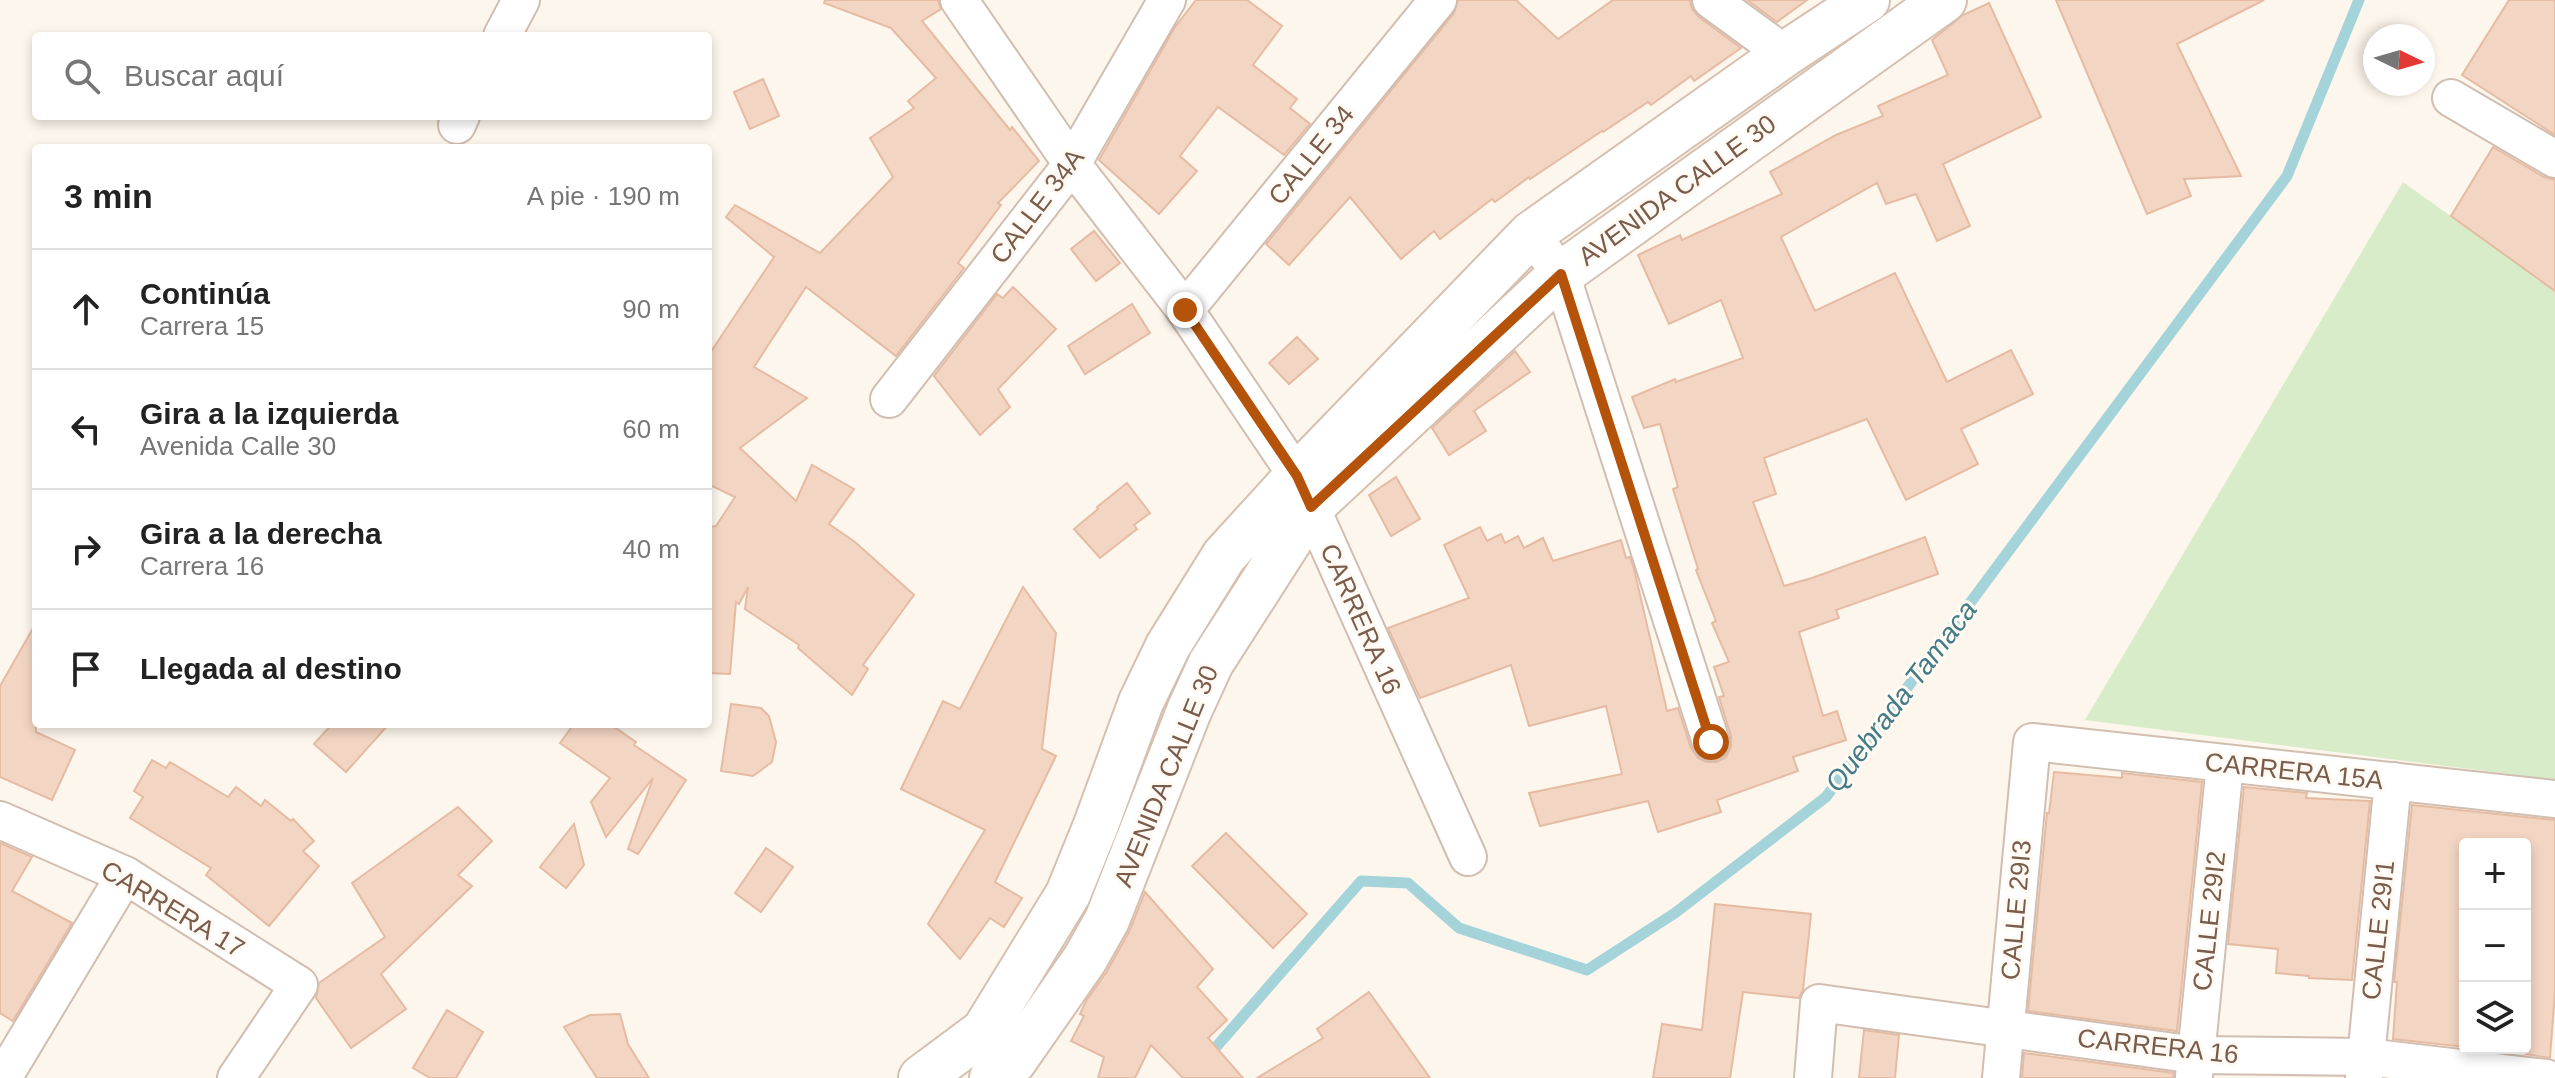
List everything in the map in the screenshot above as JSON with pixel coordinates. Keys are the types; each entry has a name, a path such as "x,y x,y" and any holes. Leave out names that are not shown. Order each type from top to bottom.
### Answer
{"main road":[{"name":"AVENIDA CALLE 30","path":"992,1078 1014,1061 1085,959 1107,920 1211,663 1304,491 1531,234 1785,54 1867,0"},
{"name":"AVENIDA CALLE 30","path":"921,1078 984,1031 1068,894 1141,702 1168,646 1224,556 1561,274 1944,0"}],"street":[{"path":"504,32 521,0"},
{"name":"CARRERA 16","path":"959,0 1072,164 1185,310 1304,491 1468,857"},
{"name":"CALLE 34A","path":"889,399 1072,164 1167,0"},
{"name":"CALLE 34","path":"1185,310 1438,0"},
{"path":"1711,0 1785,54"},
{"path":"2451,98 2555,159"},
{"path":"1531,234 1561,274 1711,742"},
{"name":"CARRERA 15A","path":"2032,742 2555,799"},
{"name":"CALLE 29I3","path":"2001,1078 2032,742"},
{"name":"CALLE 29I2","path":"2195,1066 2225,764"},
{"name":"CALLE 29I1","path":"2365,1067 2393,781"},
{"name":"CARRERA 17","path":"0,820 125,875 299,985 236,1078"},
{"path":"3,1078 125,875"},
{"name":"CARRERA 16","path":"1813,1078 1819,1003 2005,1028 2195,1066 2365,1067 2546,1078"}],"green space":[{"path":"2403,182 2555,291 2555,780 2085,720"}],"building":[{"path":"825,0 938,0 941,9 922,21 1039,161 998,203 1001,205 958,263 964,268 896,356 806,287 754,367 807,398 740,448 796,501 812,465 854,489 829,524 855,542 914,595 863,665 868,669 852,695 798,648 799,645 745,609 748,587 739,604 736,602 730,674 712,673 712,526 716,526 735,497 712,486 712,350 774,257 726,217 735,205 820,253 893,177 870,138 914,108 908,101 936,78 891,28 824,3"},
{"path":"1196,0 1247,0 1282,26 1253,65 1297,99 1290,108 1310,124 1284,155 1218,107 1180,156 1197,171 1159,214 1099,160 1175,27"},
{"path":"1458,0 1516,0 1558,39 1613,0 1690,0 1692,9 1699,17 1741,48 1694,81 1691,76 1651,105 1648,102 1495,202 1492,199 1440,239 1434,231 1401,259 1350,197 1289,265 1266,244 1454,13"},
{"path":"1747,0 1807,0 1777,22"},
{"path":"2056,0 2264,0 2177,44 2241,176 2184,179 2191,196 2147,214"},
{"path":"2509,0 2555,0 2555,135 2462,75"},
{"path":"1989,3 2041,117 1943,164 1970,226 1937,241 1916,194 1886,204 1877,183 1781,237 1815,311 1895,273 1947,382 2011,350 2033,394 1961,429 1978,464 1906,500 1867,419 1764,458 1776,494 1753,502 1784,586 1925,537 1938,574 1836,610 1839,618 1799,632 1823,716 1837,711 1846,740 1793,757 1798,771 1717,800 1721,812 1658,832 1648,801 1540,826 1529,793 1622,774 1606,706 1529,726 1511,665 1420,698 1388,628 1469,598 1444,545 1480,527 1487,541 1501,534 1505,543 1518,536 1524,548 1543,538 1553,561 1621,540 1626,558 1630,557 1634,569 1667,711 1678,708 1691,748 1698,758 1717,762 1726,757 1731,747 1731,736 1719,697 1724,696 1714,667 1729,662 1712,623 1716,621 1696,570 1673,489 1678,487 1660,424 1644,428 1632,397 1675,379 1676,382 1743,358 1721,300 1669,324 1638,255 1680,235 1682,240 1782,194 1770,172 1836,135 1883,116 1878,106 1948,75 1932,40 1963,15"},
{"path":"763,79 779,116 750,129 734,92"},
{"path":"2493,147 2544,177 2555,180 2555,291 2451,216"},
{"path":"1094,231 1120,263 1096,281 1071,249"},
{"path":"1013,287 1056,329 998,389 1010,407 980,435 934,376 997,294 1003,298"},
{"path":"1132,304 1150,333 1085,374 1068,346"},
{"path":"1297,337 1318,359 1289,384 1269,363"},
{"path":"1515,351 1530,372 1474,411 1486,431 1449,455 1432,428"},
{"path":"1396,477 1420,519 1391,536 1369,495"},
{"path":"1127,483 1150,513 1134,525 1137,529 1100,558 1074,529"},
{"path":"1023,587 1056,633 1042,749 1056,756 995,882 1022,898 1004,927 990,918 960,959 928,924 985,830 901,789 943,701 960,709"},
{"path":"32,630 32,728 75,750 52,800 0,777 0,686"},
{"path":"731,704 761,708 769,716 776,742 772,762 753,776 721,771"},
{"path":"328,728 385,728 346,772 314,744"},
{"path":"571,728 616,728 636,742 634,745 686,780 638,854 628,849 653,778 606,837 591,802 610,778 560,743"},
{"path":"152,760 166,768 170,762 228,797 236,787 261,806 265,800 291,821 293,819 314,841 303,851 319,866 269,926 206,875 211,868 130,818 143,797 134,791"},
{"path":"2054,772 2122,778 2122,773 2202,782 2177,1031 2028,1011 2047,813"},
{"path":"2244,787 2307,793 2306,798 2370,801 2352,980 2276,973 2278,949 2228,944"},
{"path":"2412,805 2555,820 2555,992 2550,1058 2525,1054 2531,1054 2531,838 2459,838 2459,1046 2393,1039 2397,982 2394,982"},
{"path":"458,807 492,841 458,875 472,886 381,974 406,1009 351,1048 316,998 319,983 385,937 352,883"},
{"path":"574,824 584,865 566,888 540,867"},
{"path":"1226,833 1307,914 1273,948 1192,866"},
{"path":"0,843 32,857 12,891 72,923 13,1021 0,1013"},
{"path":"766,848 793,867 761,912 735,893"},
{"path":"1145,892 1213,969 1197,987 1227,1020 1208,1038 1243,1078 1183,1078 1151,1045 1135,1078 1098,1078 1104,1057 1071,1041 1084,1016 1080,1014 1086,1001 1129,932"},
{"path":"1715,904 1811,914 1803,990 1799,998 1743,992 1730,1078 1653,1078 1662,1024 1702,1030"},
{"path":"1369,992 1430,1078 1257,1078 1323,1038 1317,1029"},
{"path":"447,1010 483,1032 456,1078 430,1078 413,1068"},
{"path":"620,1014 628,1044 649,1078 597,1078 564,1027 590,1015"},
{"path":"1864,1030 1899,1035 1895,1078 1859,1078"},
{"path":"2024,1053 2173,1073 2174,1078 2022,1078"}],"waterway":[{"name":"Quebrada Tamaca","path":"1189,1078 1361,881 1408,883 1459,928 1587,970 1675,913 1826,797 2287,176 2359,0"}],"route":[{"path":"1185,310 1297,476 1311,507 1561,274 1711,742"}]}
